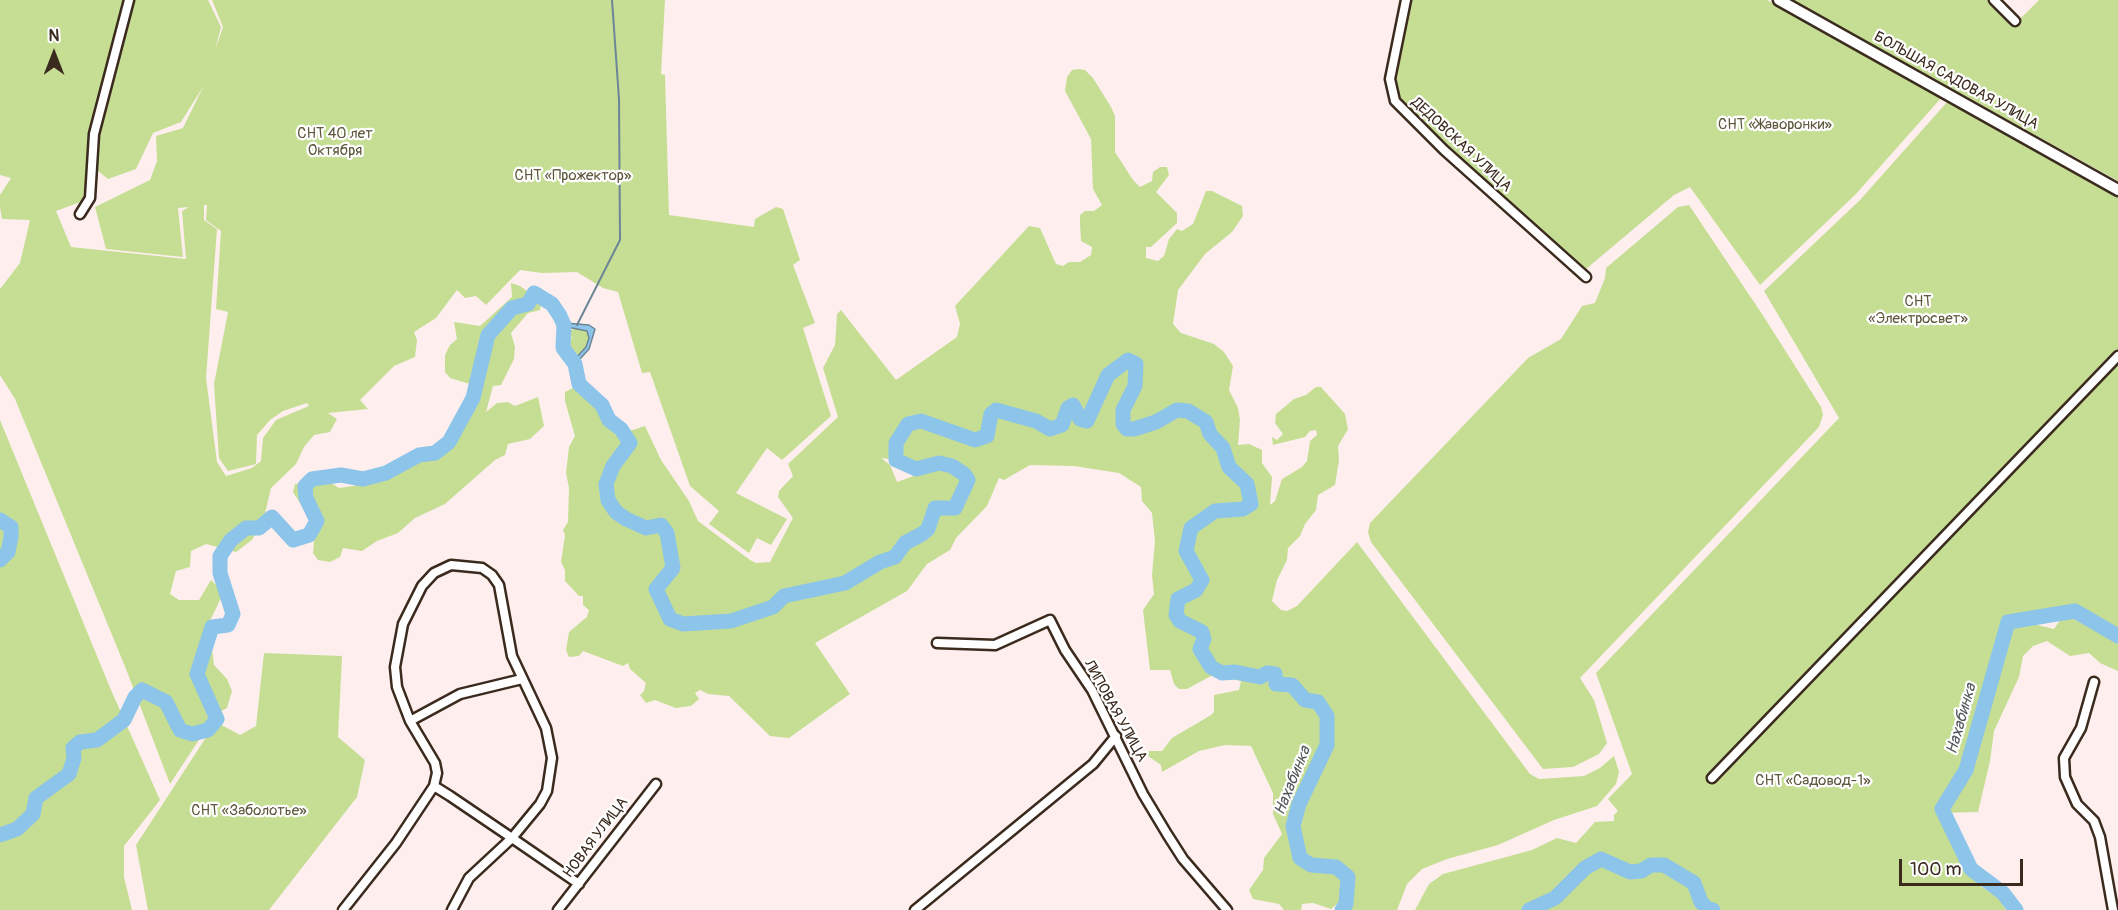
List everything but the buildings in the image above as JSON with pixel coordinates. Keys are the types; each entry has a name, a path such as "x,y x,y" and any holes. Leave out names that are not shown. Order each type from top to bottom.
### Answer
{"street":[{"path":"80,214 90,198 94,134 129,0"},
{"name":"ДЕДОВСКАЯ УЛИЦА","path":"1406,0 1390,79 1395,101 1444,150 1586,277"},
{"name":"БОЛЬШАЯ САДОВАЯ УЛИЦА","path":"1779,0 2118,190"},
{"path":"1994,0 2015,21"},
{"path":"1712,778 2118,356"},
{"path":"343,910 396,843 434,786 437,773 435,763 410,721 397,687 395,667 400,633 422,585 434,573 458,563 476,566 492,575 499,585 512,656 546,728 551,774 547,792 540,804 512,838 469,878 452,910"},
{"name":"ЛИПОВАЯ УЛИЦА","path":"937,643 995,645 1050,620 1116,736 1143,794 1183,859 1227,910"},
{"path":"410,721 460,694 522,679"},
{"path":"2094,682 2081,728 2064,758 2065,777 2077,804 2094,821 2100,837 2112,910"},
{"path":"915,910 1093,764 1116,736"},
{"name":"НОВАЯ УЛИЦА","path":"558,910 656,784"},
{"path":"434,786 579,884"}],"green space":[{"path":"0,0 208,0 221,27 215,50 223,27 212,0 665,0 661,74 665,75 669,215 754,227 755,219 776,207 783,209 800,260 793,265 815,323 803,328 831,416 782,460 767,448 736,493 787,519 771,545 757,538 749,553 709,524 719,511 690,486 650,372 642,373 618,292 603,288 577,272 542,273 520,270 486,305 476,296 465,298 457,290 436,318 414,332 417,340 415,357 394,366 360,400 368,409 328,413 337,419 330,432 314,435 304,447 296,464 271,488 264,518 252,540 236,552 206,544 191,551 190,567 176,571 170,594 179,600 199,600 211,580 219,588 221,598 209,623 214,665 227,679 232,691 227,708 216,714 170,784 126,669 15,399 0,375 0,289 20,263 30,220 2,219 0,195 11,178 0,175","holes":["203,87 183,128 156,136 157,161 150,180 95,207 106,249 183,257 178,208 189,207 182,211 186,259 71,247 56,211 83,201 87,173 92,166 108,179 136,169 153,133 181,122","204,205 207,205 206,220 221,231 216,309 228,312 214,384 219,458 228,471 256,464 257,435 270,420 283,411 307,403 309,406 276,420 263,438 261,461 252,468 226,476 217,462 206,378 217,229 204,220"]},
{"name":"СНТ «Жаворонки»","path":"1406,0 1767,0 1942,97 1855,195 1760,285 1690,187 1674,195 1586,269 1419,120 1390,85"},
{"path":"1792,0 1989,0 2014,25 2039,0 2118,0 2118,181"},
{"path":"1072,70 1085,70 1093,78 1111,107 1115,116 1115,152 1133,180 1140,187 1152,181 1153,172 1160,167 1167,167 1169,175 1156,192 1177,213 1177,223 1151,247 1146,247 1146,258 1158,261 1164,256 1169,239 1177,229 1182,231 1193,224 1206,191 1212,191 1242,206 1243,216 1232,232 1205,254 1178,290 1173,324 1181,333 1214,344 1224,352 1233,366 1229,390 1238,408 1240,420 1238,445 1249,444 1262,450 1262,463 1272,477 1270,505 1275,501 1282,479 1302,467 1307,461 1310,441 1317,435 1316,430 1310,431 1305,437 1273,445 1272,437 1277,440 1283,434 1275,423 1276,414 1294,399 1306,395 1316,387 1321,387 1345,414 1348,429 1338,446 1339,460 1335,485 1318,495 1316,510 1305,524 1300,536 1288,548 1287,560 1277,580 1272,601 1281,610 1287,611 1297,606 1357,542 1530,774 1539,779 1584,776 1600,768 1614,756 1619,772 1616,784 1597,806 1554,820 1498,845 1447,859 1422,869 1407,884 1397,910 1344,910 1345,897 1331,909 1313,903 1302,904 1301,910 1284,910 1279,904 1253,899 1249,890 1263,870 1264,858 1282,834 1273,814 1273,793 1251,746 1225,745 1199,751 1162,772 1161,765 1148,756 1149,751 1162,751 1172,738 1211,715 1214,712 1214,695 1239,690 1241,681 1213,675 1187,689 1179,689 1174,684 1170,670 1150,670 1143,610 1154,594 1152,575 1155,541 1152,513 1142,501 1141,487 1119,473 1074,466 1030,465 1004,480 999,478 987,506 956,538 950,550 927,564 907,591 815,643 850,694 789,738 770,736 729,696 708,694 700,690 695,693 699,699 691,706 676,708 655,700 646,703 640,695 646,683 630,669 628,663 623,666 583,651 579,656 569,657 566,650 569,632 587,617 589,610 583,605 583,596 579,596 565,581 565,570 561,562 565,535 563,530 568,522 569,488 566,473 569,447 575,436 565,401 565,392 573,388 584,394 601,408 602,421 607,427 620,434 645,426 661,460 689,501 698,521 750,560 756,563 770,562 793,518 778,497 779,491 793,476 788,464 838,417 823,368 835,345 837,314 841,310 896,380 957,337 960,324 955,306 1029,226 1040,228 1056,264 1063,266 1069,262 1080,262 1091,255 1092,247 1081,241 1080,215 1085,211 1094,211 1102,205 1093,189 1091,139 1065,91 1067,77","holes":["894,455 899,462 922,465 922,473 897,482 890,465 881,458 889,459"]},
{"path":"1948,101 2118,196 2118,632 2072,609 2018,614 2003,621 1994,661 1994,674 1974,741 1979,746 2012,628 2025,622 2054,629 2062,617 2069,617 2115,639 2118,644 2118,671 2100,663 2089,653 2070,656 2047,641 2033,646 2023,656 2019,677 1994,731 1990,761 1978,812 1938,813 1964,868 1980,886 1999,898 2006,910 1415,910 1429,884 1443,874 1532,850 1557,838 1576,843 1595,822 1614,821 1614,815 1618,811 1608,799 1632,774 1596,673 1839,418 1764,291 1860,200"},
{"path":"1689,205 1764,317 1821,407 1823,415 1819,427 1580,678 1594,700 1607,743 1599,754 1573,767 1543,769 1371,542 1368,532 1370,523 1528,358 1561,339 1582,306 1595,303 1605,278 1606,268 1678,207"},
{"path":"511,283 520,286 539,300 541,305 540,310 528,313 511,333 515,347 514,359 501,385 493,386 486,412 497,403 508,402 515,406 538,397 544,426 530,439 508,444 505,455 495,460 445,504 415,518 398,533 377,541 362,551 343,548 340,557 330,562 318,560 313,553 315,530 322,526 323,519 309,505 300,503 293,492 295,484 326,480 339,488 353,486 391,474 405,464 414,450 418,448 431,456 437,452 465,416 470,413 465,399 469,394 477,396 478,391 473,385 450,378 445,372 445,355 450,345 457,339 454,322 480,326 512,297"},
{"path":"578,327 587,331 589,338 586,347 575,359 568,355 565,342 572,338 569,331"},
{"path":"0,420 111,690 160,800 124,846 124,877 132,910 0,910"},
{"name":"СНТ «Заболотье»","path":"264,653 342,656 338,737 365,760 357,797 269,910 148,910 136,845 216,722 240,735 256,726"}],"water":[{"path":"560,316 566,323 589,325 595,329 589,349 579,360 578,372 559,348","holes":["567,327 587,331 589,338 586,347 575,359 568,355 564,329"]}],"waterway":[{"path":"577,325 620,240 619,99 612,0"},
{"name":"Нахабинка","path":"0,835 17,829 33,814 36,798 69,774 74,758 73,748 80,742 97,740 124,720 135,697 142,690 166,702 180,730 192,734 208,730 217,719 197,674 212,627 228,625 233,614 220,573 220,556 231,540 246,528 259,528 272,517 293,540 309,535 317,521 306,498 305,486 312,479 341,475 363,479 386,473 419,455 435,453 449,442 473,398 488,335 512,308 528,304 534,293 552,304 560,316 564,325 563,348 575,364 579,384 602,405 609,420 621,429 630,443 613,466 606,484 608,500 616,512 626,519 646,528 661,525 667,533 673,568 656,589 670,619 683,624 731,621 773,607 784,596 845,583 880,562 895,557 905,543 928,529 935,508 955,508 968,480 964,474 952,466 939,463 916,469 896,460 896,443 908,424 921,421 975,440 987,436 991,414 996,410 1036,421 1050,429 1062,425 1068,408 1073,405 1080,419 1087,421 1108,375 1128,360 1136,364 1135,386 1123,410 1123,424 1127,429 1156,422 1177,410 1188,411 1206,422 1210,434 1223,448 1229,467 1247,484 1251,504 1243,509 1215,511 1191,528 1186,551 1202,580 1196,590 1178,599 1176,615 1180,621 1202,632 1204,639 1200,649 1211,667 1222,673 1235,672 1260,677 1267,673 1275,674 1276,684 1292,685 1305,700 1318,702 1327,716 1327,745 1299,804 1293,826 1300,858 1311,865 1336,867 1348,877 1346,904 1342,910"},
{"name":"Нахабинка","path":"0,520 11,527 8,552 0,560"},
{"name":"Нахабинка","path":"2016,910 2003,893 1971,869 1942,809 1966,770 2008,622 2075,611 2118,636"},
{"name":"Нахабинка","path":"1529,910 1555,898 1585,868 1601,859 1630,872 1641,871 1651,865 1664,865 1694,883 1701,902 1713,910"}],"park label":[{"name":"СНТ 40 лет Октября","path":"335,142"},
{"name":"СНТ «Прожектор»","path":"573,176"},
{"name":"СНТ «Электросвет»","path":"1918,310"},
{"name":"СНТ «Садовод-1»","path":"1813,781"}]}
